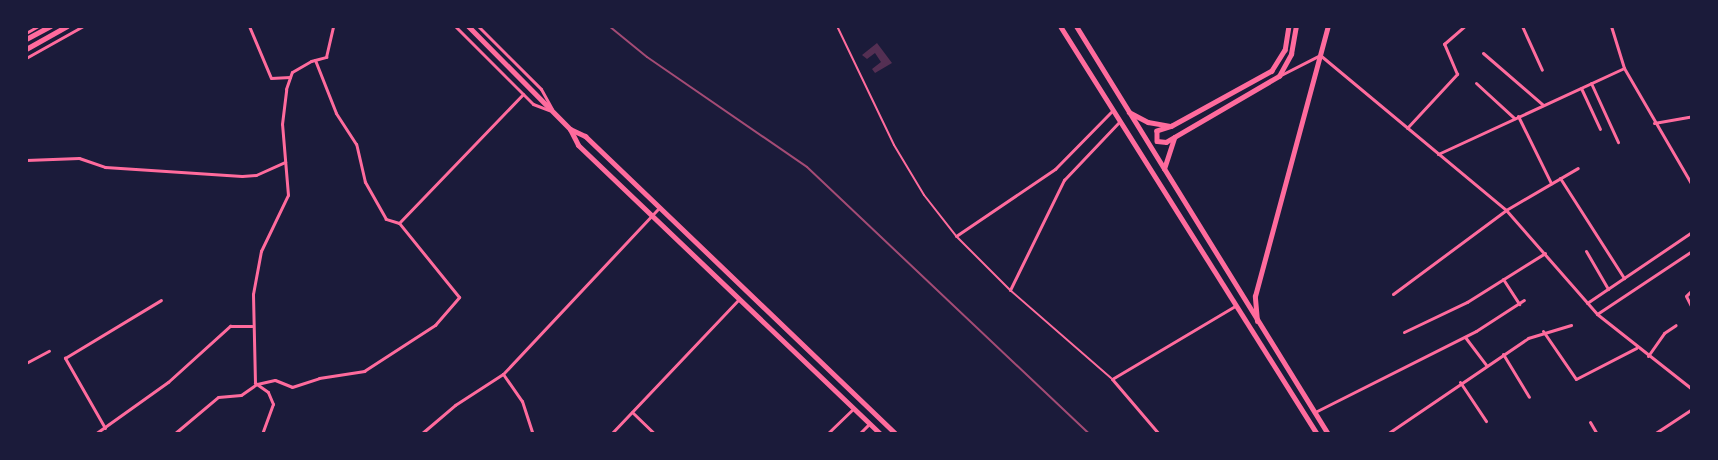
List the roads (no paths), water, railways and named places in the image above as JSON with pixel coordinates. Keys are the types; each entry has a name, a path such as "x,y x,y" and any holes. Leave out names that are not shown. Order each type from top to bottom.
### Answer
{"main road":[{"path":"26,48 67,26"},
{"path":"468,26 570,129 578,145 880,434"},
{"path":"1060,26 1317,434"},
{"path":"1076,26 1328,434"},
{"path":"1258,321 1255,296 1328,26"},
{"path":"26,39 47,28"},
{"path":"570,129 586,136 896,434"}],"street":[{"path":"26,33 38,26"},
{"path":"26,58 83,26"},
{"path":"249,26 270,78 290,77"},
{"path":"262,434 273,404 268,392 257,384 252,326 252,294 261,251 288,195 282,124 290,77 292,72 315,60 326,58 333,26"},
{"path":"455,26 533,104 554,112"},
{"path":"478,26 541,89 554,112"},
{"path":"1289,26 1285,50 1272,71 1172,126 1157,132 1154,138 1161,144 1279,76 1320,56 1506,210 1546,253 1597,314 1636,348 1692,389"},
{"path":"1279,76 1291,54 1296,26"},
{"path":"1407,128 1458,74 1444,44 1464,26"},
{"path":"1522,26 1542,70"},
{"path":"1611,26 1624,68 1654,123 1692,185"},
{"path":"1483,53 1543,105"},
{"path":"174,434 218,397 241,395 257,384 275,380 292,387 319,378 364,371 435,324 459,297 399,223 386,219 365,182 356,144 336,114 315,60"},
{"path":"1438,154 1624,68"},
{"path":"1476,83 1516,117 1552,183"},
{"path":"1591,83 1618,142"},
{"path":"1581,88 1600,130"},
{"path":"399,223 523,94"},
{"path":"956,236 1054,169 1113,109"},
{"path":"1129,112 1148,122 1172,126"},
{"path":"1654,123 1692,116"},
{"path":"1010,290 1064,180 1120,120"},
{"path":"1164,169 1174,137"},
{"path":"26,160 79,158 105,167 242,176 256,175 285,162"},
{"path":"1393,294 1506,210 1578,168"},
{"path":"1560,178 1624,278"},
{"path":"421,434 455,405 503,374 659,208"},
{"path":"1587,303 1692,232"},
{"path":"1586,251 1608,289"},
{"path":"1597,314 1692,251"},
{"path":"1404,332 1467,302 1546,253"},
{"path":"1503,279 1519,304"},
{"path":"1692,290 1686,296 1692,308"},
{"path":"612,434 738,299"},
{"path":"105,428 65,358 161,300"},
{"path":"1314,413 1465,337 1524,300"},
{"path":"1158,434 1112,379 1235,306"},
{"path":"1386,434 1503,354 1543,331 1571,325"},
{"path":"1648,356 1664,333 1676,325"},
{"path":"95,434 168,382 230,326 252,326"},
{"path":"1543,331 1576,380 1636,348"},
{"path":"1465,337 1486,365"},
{"path":"26,363 49,351"},
{"path":"1503,354 1529,397"},
{"path":"503,374 522,401 533,434"},
{"path":"1460,382 1486,420"},
{"path":"827,434 854,409"},
{"path":"1654,434 1692,409"},
{"path":"632,412 655,434"},
{"path":"1590,422 1597,434"},
{"path":"859,434 869,424"}],"lane":[{"path":"837,26 894,145 924,195 956,236 1010,290 1112,379"}],"railway":[{"path":"609,26 647,57 807,167 1089,434"}]}
